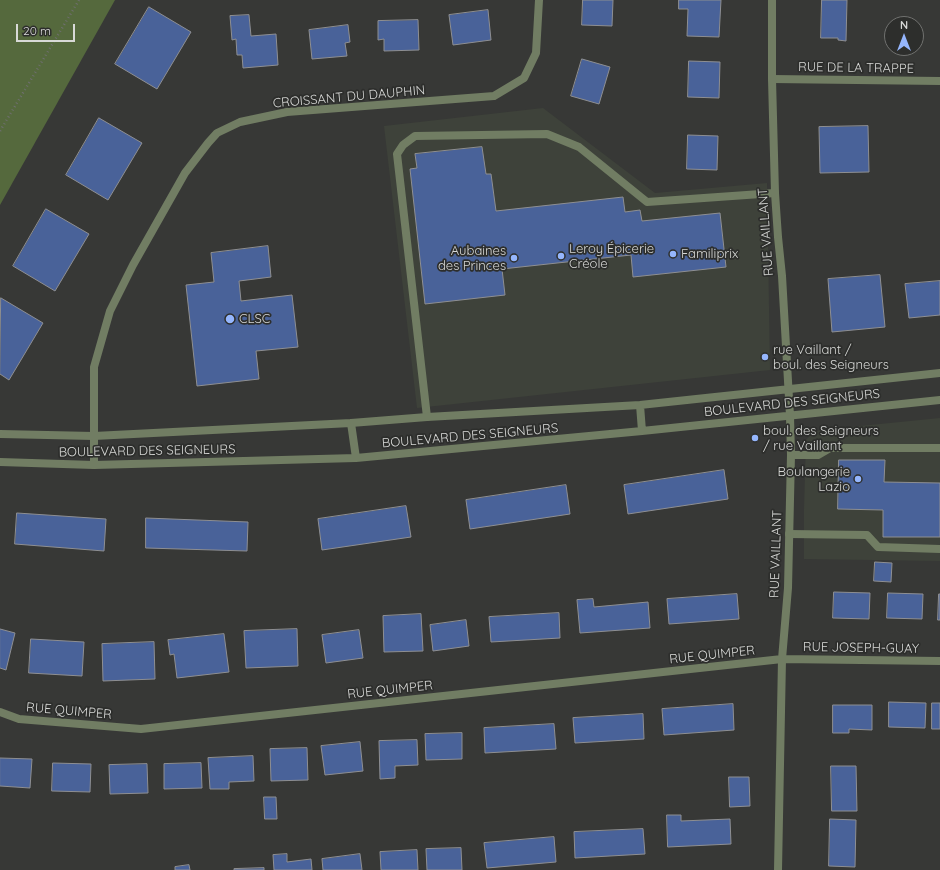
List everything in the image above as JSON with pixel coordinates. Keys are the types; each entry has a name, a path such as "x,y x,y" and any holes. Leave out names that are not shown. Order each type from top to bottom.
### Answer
{"street":[{"name":"CROISSANT DU DAUPHIN","path":"94,465 94,367 110,311 133,265 186,173 217,133 240,122 287,112 494,96 524,78 536,54 539,0"},
{"name":"RUE VAILLANT","path":"772,0 772,79 775,193 782,276 791,455 788,588 782,660 778,870"},
{"name":"RUE DE LA TRAPPE","path":"772,79 940,82"},
{"path":"427,417 397,154 403,145 415,136 547,134 579,147 647,202 775,193"},
{"name":"BOULEVARD DES SEIGNEURS","path":"0,434 94,436 351,423 427,417 640,405 940,373"},
{"name":"BOULEVARD DES SEIGNEURS","path":"0,462 94,465 356,458 642,431 940,400"},
{"path":"640,405 642,431"},
{"path":"351,423 356,458"},
{"path":"791,455 818,455 830,448 940,448"},
{"path":"789,534 867,535 878,547 940,549"},
{"name":"RUE JOSEPH-GUAY","path":"782,660 940,661"},
{"name":"RUE QUIMPER","path":"0,712 19,719 141,729 782,660"}],"path":[{"path":"0,131 80,0"}],"shaded area":[{"path":"543,108 655,193 767,183 770,370 417,408 384,126"},
{"path":"940,418 940,561 804,559 806,440 815,432 820,430"}],"green space":[{"path":"0,0 115,0 0,205"}],"building":[{"path":"583,0 613,0 612,26 582,25"},
{"path":"679,0 721,0 719,37 687,36 688,9 679,9"},
{"path":"822,0 847,0 846,41 838,40 838,38 821,38"},
{"path":"149,7 191,32 157,89 115,64"},
{"path":"488,10 491,40 453,45 449,15"},
{"path":"249,15 251,36 276,34 278,65 243,68 242,55 237,55 236,39 232,40 230,16"},
{"path":"418,20 419,50 384,51 384,39 378,40 378,21"},
{"path":"348,25 350,42 345,43 347,56 312,59 309,30"},
{"path":"582,59 610,67 599,104 571,96"},
{"path":"689,61 720,62 719,98 688,97"},
{"path":"99,118 142,143 108,200 66,175"},
{"path":"868,126 869,172 820,173 819,127"},
{"path":"688,135 718,136 717,170 687,169"},
{"path":"482,147 486,174 491,174 496,211 623,197 625,212 640,210 642,221 720,213 726,267 633,277 631,255 502,269 505,295 425,304 410,169 417,168 415,154"},
{"path":"46,209 89,234 55,291 13,266"},
{"path":"268,246 271,277 239,281 241,301 292,295 298,347 256,351 259,379 197,386 186,285 214,282 211,253"},
{"path":"880,275 885,327 832,332 828,279"},
{"path":"940,281 940,315 909,318 905,284"},
{"path":"1,298 43,323 9,380 0,374"},
{"path":"839,460 885,460 884,482 940,483 940,537 883,537 883,510 838,509"},
{"path":"724,470 728,499 628,514 624,485"},
{"path":"566,485 570,514 470,529 466,500"},
{"path":"406,506 411,537 322,550 318,519"},
{"path":"17,513 106,519 104,551 15,544"},
{"path":"146,518 248,522 247,551 146,548"},
{"path":"875,562 892,563 891,582 874,581"},
{"path":"834,592 870,593 869,619 833,618"},
{"path":"888,593 923,594 922,619 887,618"},
{"path":"737,594 739,619 669,624 667,599"},
{"path":"939,594 940,620 938,620"},
{"path":"593,599 594,607 648,602 650,628 580,633 577,600"},
{"path":"559,613 560,638 491,642 489,617"},
{"path":"421,614 423,651 384,652 383,616"},
{"path":"466,620 469,646 433,651 430,625"},
{"path":"0,629 15,633 6,670 0,668"},
{"path":"297,629 298,666 246,668 244,631"},
{"path":"359,630 363,658 326,663 322,635"},
{"path":"224,634 229,672 177,678 174,654 170,655 168,640"},
{"path":"31,639 84,642 82,676 29,673"},
{"path":"154,642 155,679 103,681 102,644"},
{"path":"889,702 926,703 925,728 889,727"},
{"path":"932,703 940,703 940,729 932,729"},
{"path":"733,704 734,730 664,735 662,709"},
{"path":"833,705 872,705 872,730 849,729 849,733 833,733"},
{"path":"643,714 644,739 575,743 573,718"},
{"path":"554,724 556,749 485,753 484,728"},
{"path":"462,733 462,759 426,760 425,734"},
{"path":"417,740 418,765 395,766 395,778 380,779 379,741"},
{"path":"360,742 363,771 325,775 321,746"},
{"path":"307,748 308,780 271,781 270,749"},
{"path":"253,756 254,781 229,782 229,789 210,789 208,758"},
{"path":"0,758 32,759 30,788 0,786"},
{"path":"53,763 91,764 90,792 52,791"},
{"path":"201,763 202,788 164,789 164,764"},
{"path":"147,764 148,793 110,794 109,765"},
{"path":"831,766 856,766 857,811 832,811"},
{"path":"729,777 749,777 750,806 730,807"},
{"path":"264,797 276,797 277,819 265,819"},
{"path":"667,815 681,815 681,821 730,819 731,844 668,847"},
{"path":"830,819 856,820 855,867 829,866"},
{"path":"643,829 645,854 575,858 574,832"},
{"path":"554,837 556,862 487,868 484,843"},
{"path":"461,848 462,870 427,870 426,849"},
{"path":"417,850 418,870 381,870 380,852"},
{"path":"287,854 287,862 311,859 312,870 274,870 273,855"},
{"path":"360,854 362,870 323,870 322,859"},
{"path":"189,865 190,870 175,870 175,867"},
{"path":"264,868 264,870 234,870 234,869"}],"place":[{"name":"Familiprix","path":"673,254"},
{"name":"Leroy Épicerie Créole","path":"561,256"},
{"name":"Aubaines des Princes","path":"514,258"},
{"name":"CLSC","path":"230,319"},
{"name":"rue Vaillant / boul. des Seigneurs","path":"765,357"},
{"name":"boul. des Seigneurs / rue Vaillant","path":"755,438"},
{"name":"Boulangerie Lazio","path":"858,479"}]}
